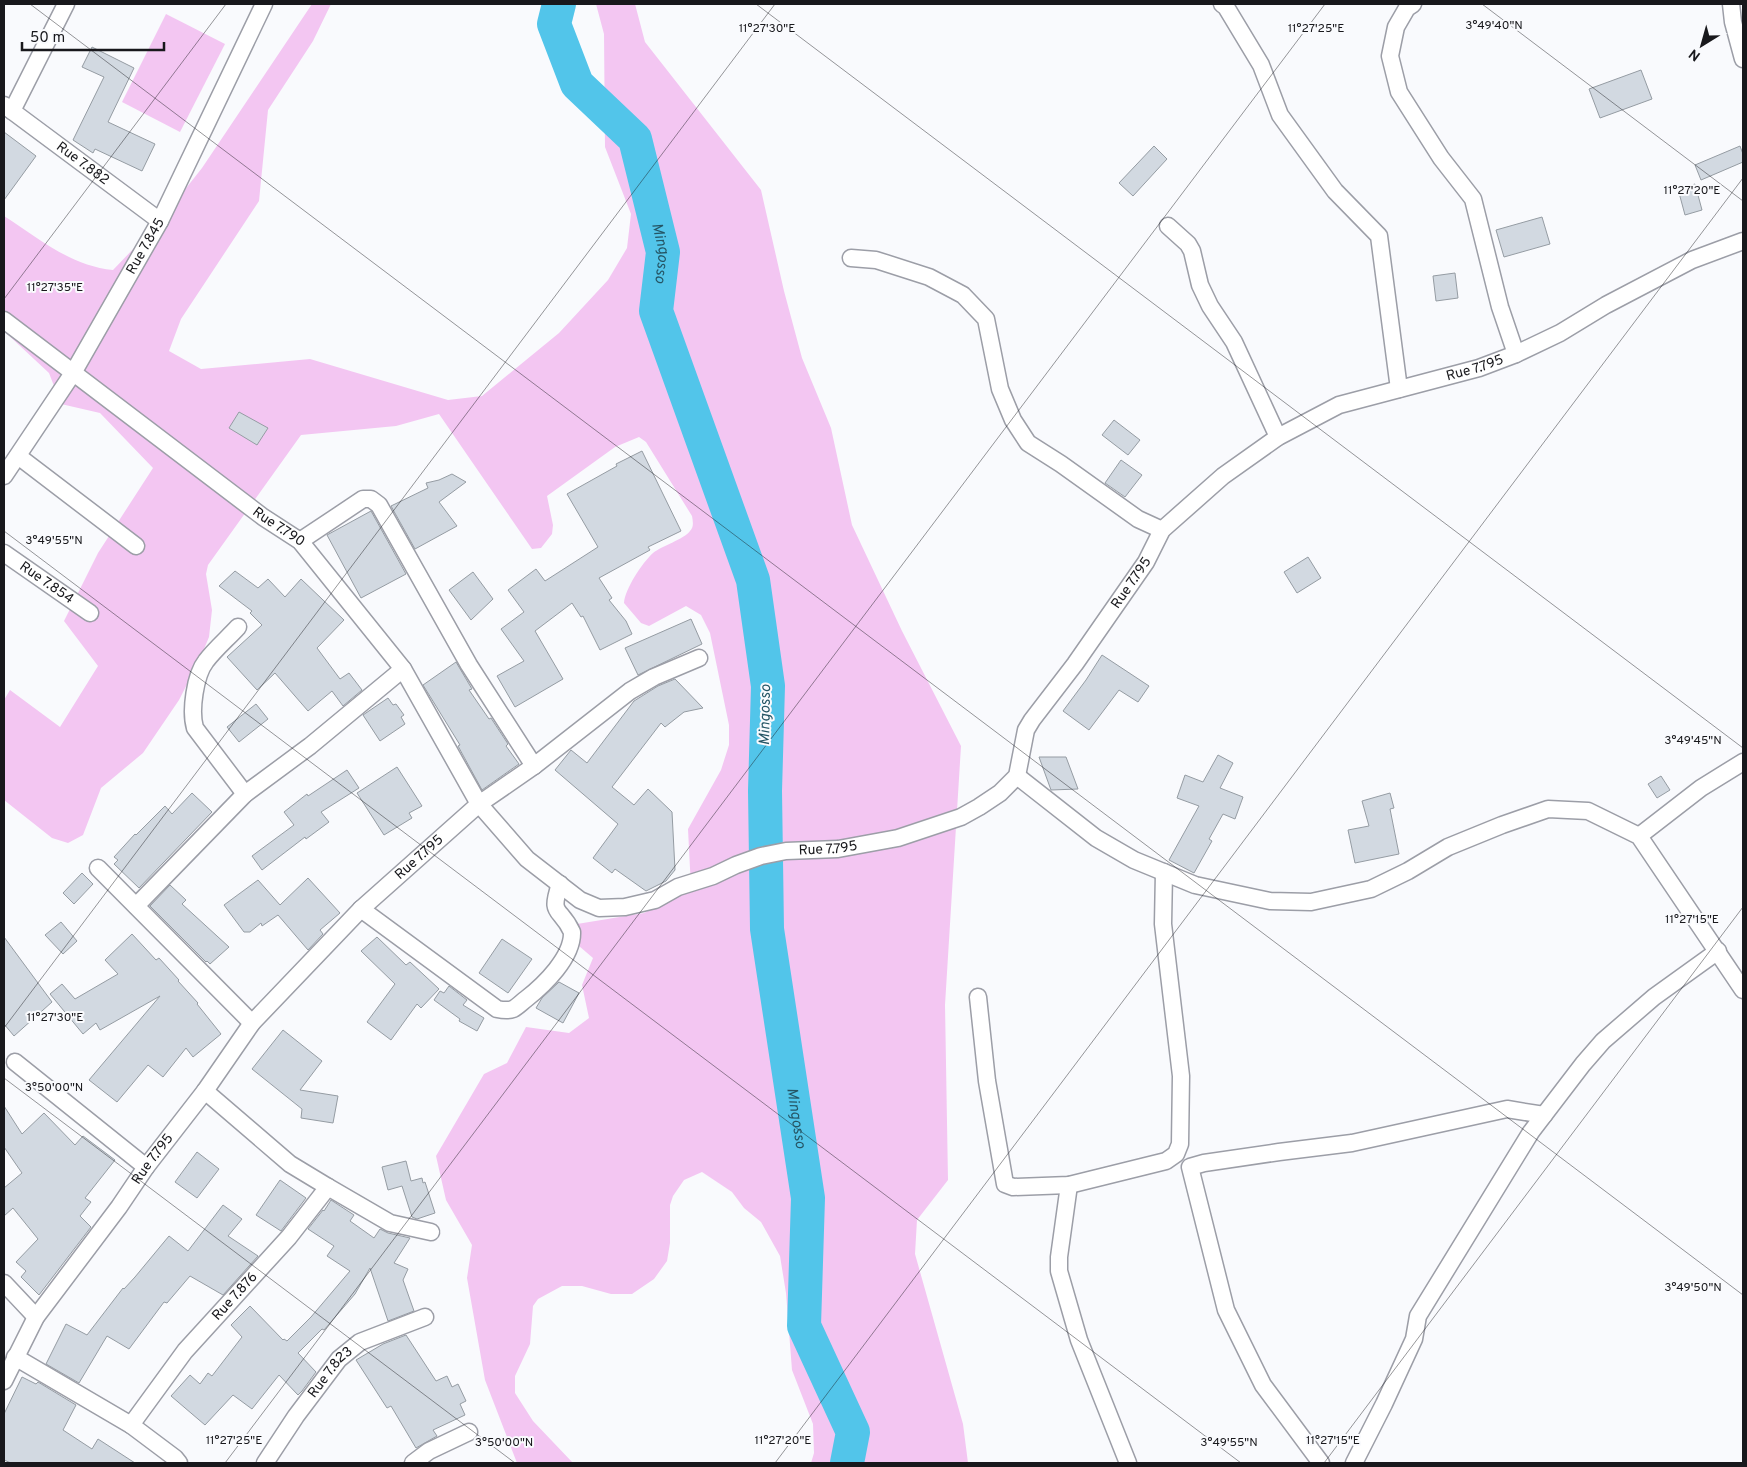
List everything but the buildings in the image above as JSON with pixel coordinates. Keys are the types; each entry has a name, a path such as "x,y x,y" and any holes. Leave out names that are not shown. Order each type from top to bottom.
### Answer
{"street":[{"path":"8,108 66,4"},
{"name":"Rue 7.845","path":"4,476 74,373 160,221 264,4"},
{"path":"1222,4 1226,7 1261,65 1280,115 1335,191 1379,236 1399,389"},
{"path":"1413,4 1407,8 1396,27 1390,56 1399,92 1441,158 1473,199 1500,307 1516,354"},
{"path":"1731,4 1743,59"},
{"name":"Rue 7.882","path":"8,108 160,221"},
{"path":"1168,226 1188,244 1192,251 1200,285 1210,306 1234,342 1278,437"},
{"name":"Rue 7.795","path":"4,1381 36,1317 119,1207 146,1167 252,1024 361,909 479,804 527,858 580,900 599,908 625,907 655,900 678,887 713,876 761,856 786,851 838,849 898,838 961,817 979,808 1000,793 1017,776 1026,730 1075,664 1146,562 1162,530 1223,476 1278,437 1339,405 1478,368 1516,354 1560,333 1606,305 1692,260 1743,241"},
{"path":"851,258 876,260 929,277 963,295 986,319 1000,389 1013,420 1028,443 1075,473 1138,519 1162,530"},
{"name":"Rue 7.790","path":"4,320 263,516 300,541 403,669 479,804"},
{"path":"18,456 136,546"},
{"path":"300,541 362,499 371,499 379,505 469,665 534,766"},
{"name":"Rue 7.854","path":"4,554 90,613"},
{"path":"238,628 206,661 201,670 195,694 193,721 195,728 245,794"},
{"path":"479,804 534,766 630,691 654,677 699,658"},
{"path":"136,906 245,794 310,746 403,669"},
{"path":"1639,836 1701,788 1743,762"},
{"path":"1017,776 1096,838 1134,860 1195,885 1270,901 1311,902 1371,889 1408,871 1448,847 1502,824 1548,809 1588,811 1639,836 1743,990"},
{"path":"98,868 252,1024"},
{"path":"978,997 987,1081 1005,1184 1013,1186 1069,1185 1166,1161 1176,1154 1180,1144 1180,1076 1163,924 1164,872"},
{"path":"361,909 497,1009 513,1009 539,989 564,958 572,936 570,928 555,908 554,902 560,884"},
{"path":"1354,1463 1414,1339 1418,1316 1531,1132 1603,1041 1654,996 1718,951"},
{"path":"15,1062 146,1167"},
{"path":"204,1091 290,1164 390,1223 431,1232"},
{"path":"1321,1463 1263,1384 1226,1310 1190,1167 1279,1152 1352,1143 1507,1110 1544,1115"},
{"path":"1069,1185 1059,1257 1059,1270 1079,1340 1128,1463"},
{"name":"Rue 7.876","path":"131,1425 185,1351 289,1237 328,1187"},
{"path":"4,1283 36,1317"},
{"name":"Rue 7.823","path":"265,1463 296,1416 339,1359 360,1342 425,1318"},
{"path":"15,1357 131,1425 179,1463"},
{"path":"413,1463 429,1451 469,1432"}],"shaded area":[{"path":"312,4 331,4 313,41 268,110 259,201 181,319 169,351 201,369 310,359 448,400 482,396 559,333 608,280 627,248 631,214 605,147 604,34 596,4 635,4 645,42 761,190 784,291 802,358 831,428 852,525 902,631 961,746 945,1005 948,1180 917,1220 915,1254 963,1424 968,1463 811,1463 814,1453 813,1424 792,1370 786,1293 780,1256 761,1222 744,1208 732,1192 702,1172 684,1180 673,1196 670,1205 670,1243 667,1261 654,1279 632,1294 611,1294 582,1286 562,1286 538,1299 533,1306 530,1344 515,1376 515,1393 533,1421 573,1463 517,1463 485,1380 467,1278 472,1245 446,1200 436,1156 484,1074 507,1063 526,1027 569,1033 589,1018 582,985 593,958 572,940 577,924 644,913 691,888 688,829 721,770 729,745 729,725 710,633 701,615 686,606 649,626 641,623 624,603 631,584 649,557 657,550 687,534 693,524 692,516 646,442 639,437 615,447 547,496 553,525 552,534 541,548 532,549 439,414 396,426 301,435 208,565 206,574 212,610 209,637 179,700 143,753 101,788 83,835 68,843 52,838 4,800 4,700 10,690 60,727 98,666 64,621 98,553 153,468 100,413 61,404 49,373 4,331 4,216 42,242 69,257 83,263 113,270 160,221 202,168"},
{"path":"166,14 225,44 180,132 122,102"}],"waterway":[{"name":"Mingosso","path":"559,4 554,24 577,84 635,139 663,252 656,311 753,580 768,686 765,791 767,929 808,1198 804,1326 853,1432 847,1463"}]}
